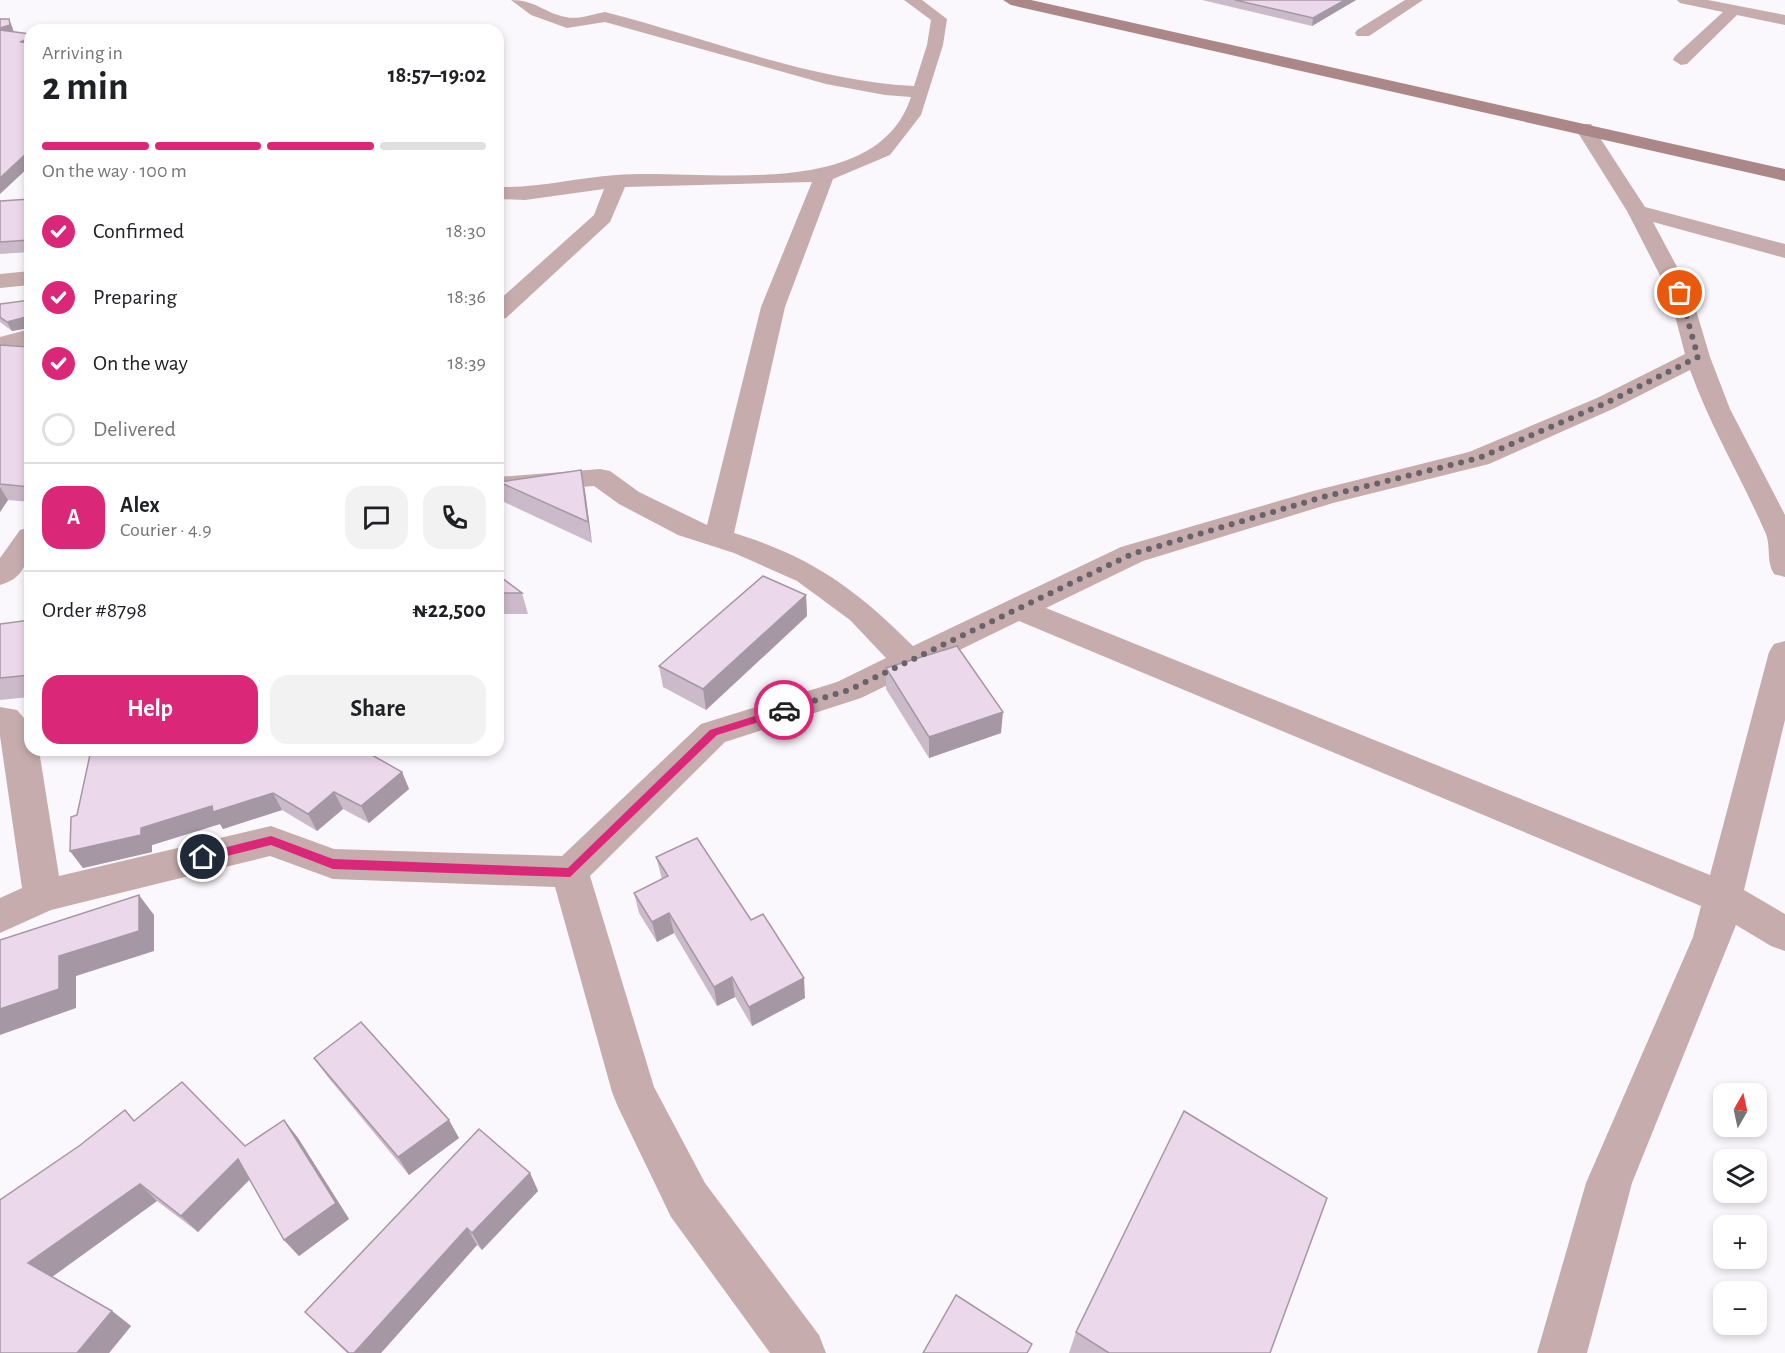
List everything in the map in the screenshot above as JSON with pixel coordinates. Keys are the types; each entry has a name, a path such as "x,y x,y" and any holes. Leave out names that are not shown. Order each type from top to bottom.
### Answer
{"main road":[{"path":"1011,0 1785,175"}],"street":[{"path":"519,0 536,12 567,23 605,17 826,79 885,90 920,92"},
{"path":"504,193 525,194 617,181 783,179 825,175 883,151 915,111 935,45 939,19 912,0"},
{"path":"1363,33 1415,0"},
{"path":"1686,0 1782,18"},
{"path":"1681,60 1734,10"},
{"path":"1584,128 1637,211 1680,293 1698,357 1717,409 1782,537 1785,567"},
{"path":"718,538 773,307 825,175"},
{"path":"504,307 603,218 617,181"},
{"path":"1637,211 1785,251"},
{"path":"0,281 24,279"},
{"path":"0,345 24,338"},
{"path":"0,916 43,896 271,841 333,864 570,872 714,732 849,690 1132,554 1323,497 1479,458 1606,403 1698,357"},
{"path":"1749,472 1785,485"},
{"path":"504,485 600,477 688,529 744,546 808,574 861,613 908,662"},
{"path":"0,574 10,566 24,545"},
{"path":"1019,609 1722,897 1785,934"},
{"path":"1562,1353 1609,1184 1713,937 1785,652"},
{"path":"0,719 5,719 19,735 43,896"},
{"path":"570,872 634,1092 688,1200 801,1353"}],"building":[{"path":"1235,0 1345,0 1313,18"},
{"path":"0,19 9,19 10,25 0,28"},
{"path":"0,30 24,33 24,40 20,42 24,42 24,156 0,178"},
{"path":"24,199 24,240 0,242 0,201"},
{"path":"24,301 24,318 7,322 0,317 0,304"},
{"path":"0,345 24,347 24,486 0,484"},
{"path":"581,470 588,522 504,484 504,481"},
{"path":"763,576 806,595 703,689 659,666"},
{"path":"504,580 522,593 504,593"},
{"path":"24,621 24,676 0,678 0,624"},
{"path":"957,646 1003,712 929,737 886,668"},
{"path":"90,756 374,756 402,772 361,806 334,792 308,814 273,793 213,812 212,806 141,828 141,835 70,851 71,817 77,815"},
{"path":"697,838 751,920 763,914 804,978 749,1007 732,977 714,987 669,913 652,922 634,893 668,876 656,857"},
{"path":"139,895 139,931 59,956 59,989 0,1009 0,940"},
{"path":"361,1022 449,1120 398,1157 314,1058"},
{"path":"182,1082 245,1146 284,1120 336,1203 284,1240 238,1159 181,1216 140,1184 28,1263 112,1311 77,1353 0,1353 0,1200 79,1146 125,1110 134,1121"},
{"path":"1184,1111 1327,1198 1270,1353 1109,1353 1076,1332"},
{"path":"479,1129 530,1173 472,1233 467,1228 354,1353 349,1353 305,1312"},
{"path":"956,1295 1032,1344 1027,1353 923,1353"}],"way so far":[{"path":"784,710 849,690 1132,554 1323,497 1479,458 1606,403 1698,357 1680,293"}],"route":[{"path":"203,857 271,841 333,864 570,872 714,732 784,710"}]}
